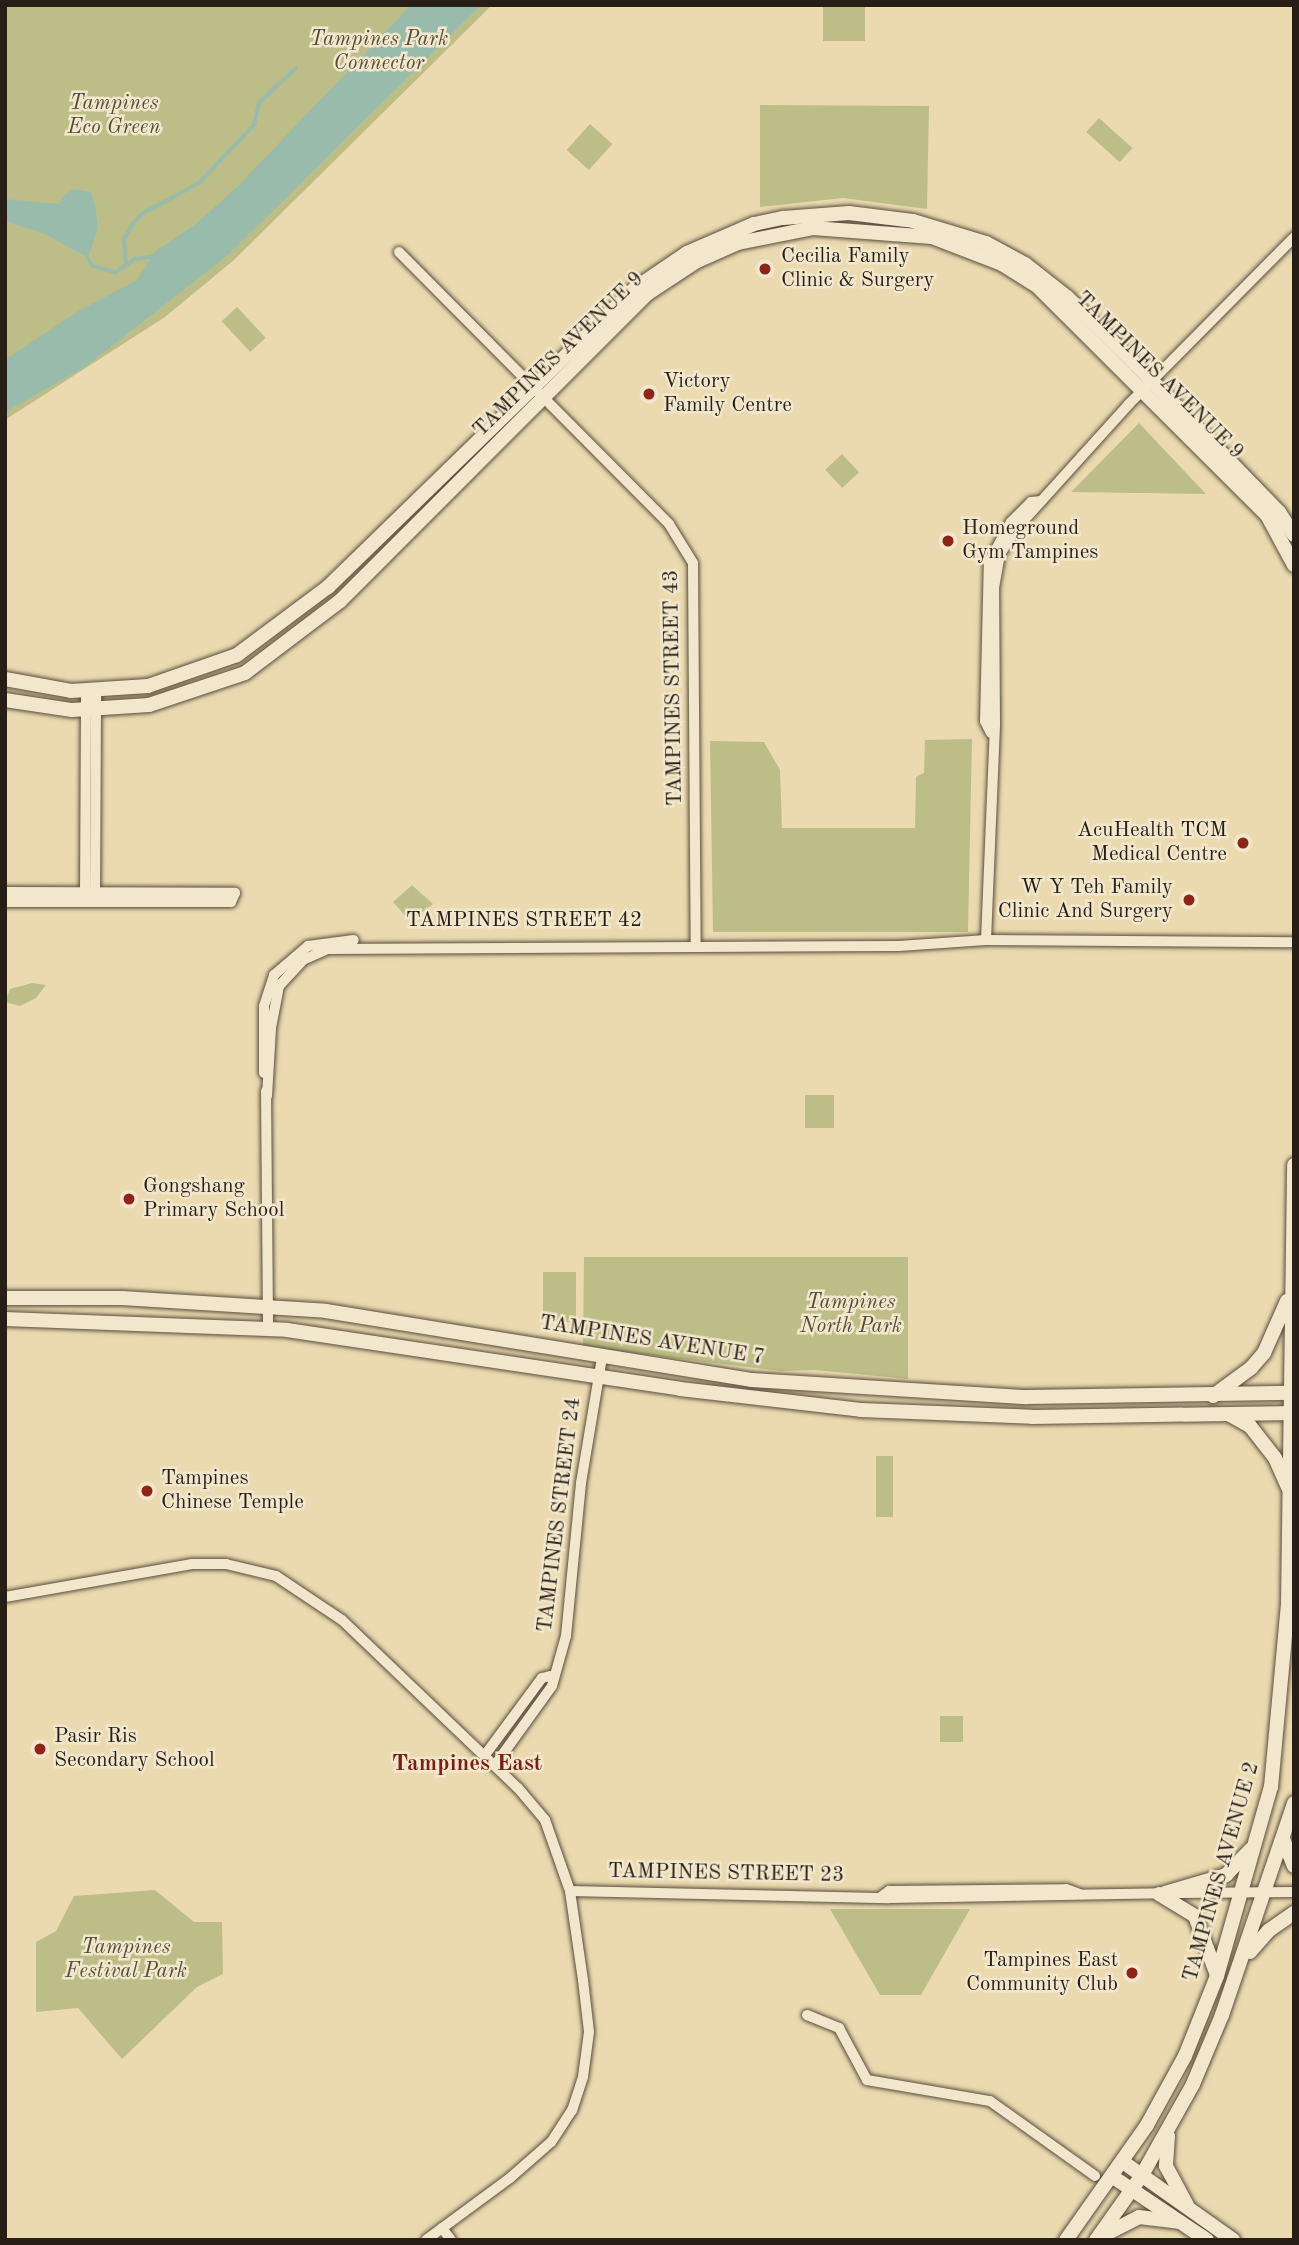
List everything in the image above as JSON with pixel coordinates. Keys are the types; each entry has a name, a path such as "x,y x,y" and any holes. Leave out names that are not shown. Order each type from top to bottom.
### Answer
{"main road":[{"name":"TAMPINES AVENUE 9","path":"5,679 91,690 148,686 215,666 261,641 328,587 634,289 687,253 754,224 849,213 933,225 1008,254 1053,284 1267,514 1294,565"},
{"name":"TAMPINES AVENUE 9","path":"5,700 91,711 149,705 245,673 272,656 340,601 635,304 697,261 754,238 840,227 932,236 1002,264 1052,299 1148,385 1279,512 1294,535"},
{"path":"1293,1393 1290,1293 1294,1165"},
{"path":"1213,1396 1251,1368 1264,1353 1290,1293"},
{"name":"TAMPINES AVENUE 7","path":"5,1298 269,1306 382,1318 602,1357 752,1380 957,1394 1213,1396 1293,1393"},
{"name":"TAMPINES AVENUE 7","path":"5,1319 268,1329 376,1341 599,1377 861,1410 1032,1417 1293,1413"},
{"name":"TAMPINES AVENUE 2","path":"1066,2240 1123,2162 1171,2082 1217,1976 1257,1842 1278,1752 1288,1604 1293,1393"},
{"path":"1225,1413 1250,1426 1275,1458 1289,1488"},
{"name":"TAMPINES AVENUE 2","path":"1097,2239 1134,2189 1169,2130 1211,2042 1267,1891 1294,1803"},
{"path":"1283,1839 1294,1866"},
{"path":"1162,1893 1226,1875 1257,1842"},
{"path":"1162,1893 1195,1916 1217,1976"},
{"path":"1240,1965 1268,1931 1294,1913"},
{"path":"1169,2130 1166,2166 1189,2209"},
{"path":"1123,2162 1233,2240"},
{"path":"1113,2176 1207,2240"},
{"path":"1097,2239 1139,2217 1184,2223"}],"street":[{"path":"986,940 991,733 985,722 989,562 1011,522 1031,502 1041,500 1148,385 1294,237"},
{"name":"TAMPINES STREET 43","path":"399,252 669,524 693,563 696,944"},
{"path":"90,897 91,690"},
{"path":"5,892 90,897 231,902 235,896 90,897 5,902"},
{"name":"TAMPINES STREET 42","path":"268,1329 267,1096 262,1029 267,992 281,966 307,946 341,940 696,944 986,940 1294,942"},
{"name":"TAMPINES STREET 24","path":"495,1765 529,1724 552,1686 551,1676 569,1619 581,1482 602,1357"},
{"path":"5,1597 192,1564 259,1570 290,1583 342,1620 485,1755 545,1820 569,1891 589,2032 578,2093 563,2127 532,2161 426,2240"},
{"name":"TAMPINES STREET 24","path":"485,1755 542,1678 551,1676"},
{"name":"TAMPINES STREET 23","path":"569,1891 882,1896 889,1891 1012,1894 1294,1892"},
{"path":"807,2015 839,2028 867,2080 990,2101 1095,2176"},
{"path":"442,2228 451,2240"}],"green space":[{"path":"5,5 492,5 234,260 165,317 5,420"},
{"path":"823,5 865,5 865,41 823,41"},
{"path":"760,105 929,106 927,209 843,198 760,207"},
{"path":"1099,118 1132,148 1120,162 1086,132"},
{"path":"590,124 612,144 589,170 567,150"},
{"path":"237,307 266,338 250,352 222,321"},
{"path":"1139,423 1206,494 1071,492"},
{"path":"842,454 859,472 842,488 825,470"},
{"path":"972,739 968,932 713,932 710,741 764,742 780,770 782,828 915,828 916,777 924,773 925,740"},
{"path":"412,885 433,904 410,921 393,902"},
{"path":"32,983 46,985 36,998 20,1006 5,1002 10,989"},
{"path":"805,1095 834,1095 834,1128 805,1128"},
{"name":"Tampines North Park","path":"584,1257 908,1257 908,1379 815,1370 781,1371 583,1347"},
{"path":"543,1272 576,1272 576,1322 543,1322"},
{"path":"876,1456 893,1456 893,1517 876,1517"},
{"path":"940,1716 963,1716 963,1742 940,1742"},
{"name":"Tampines Festival Park","path":"155,1890 194,1922 222,1922 223,1974 197,1987 122,2059 78,2008 36,2012 36,1942 56,1931 74,1896"},
{"path":"830,1909 970,1909 921,1995 880,1995"}],"shaded area":[{"path":"411,5 481,5 228,255 85,367 5,412 5,360 80,310 136,281 156,251 197,223 237,187"},
{"path":"74,189 91,192 95,205 98,228 88,258 45,234 5,221 5,199 59,204 65,194"}],"waterway":[{"path":"126,264 124,239 133,224 142,214 199,183 254,125 259,103 295,69"},
{"path":"88,258 93,266 116,272 135,259 156,256"}],"place":[{"name":"Cecilia Family Clinic & Surgery","path":"765,269"},
{"name":"Victory Family Centre","path":"649,394"},
{"name":"Homeground Gym Tampines","path":"948,541"},
{"name":"AcuHealth TCM Medical Centre","path":"1243,843"},
{"name":"W Y Teh Family Clinic And Surgery","path":"1189,900"},
{"name":"Gongshang Primary School","path":"129,1199"},
{"name":"Tampines Chinese Temple","path":"147,1491"},
{"name":"Pasir Ris Secondary School","path":"40,1749"},
{"name":"Tampines East Community Club","path":"1132,1973"}],"district":[{"name":"Tampines East","path":"467,1764"}],"park label":[{"name":"Tampines Park Connector","path":"379,52"},
{"name":"Tampines Eco Green","path":"114,116"}]}
